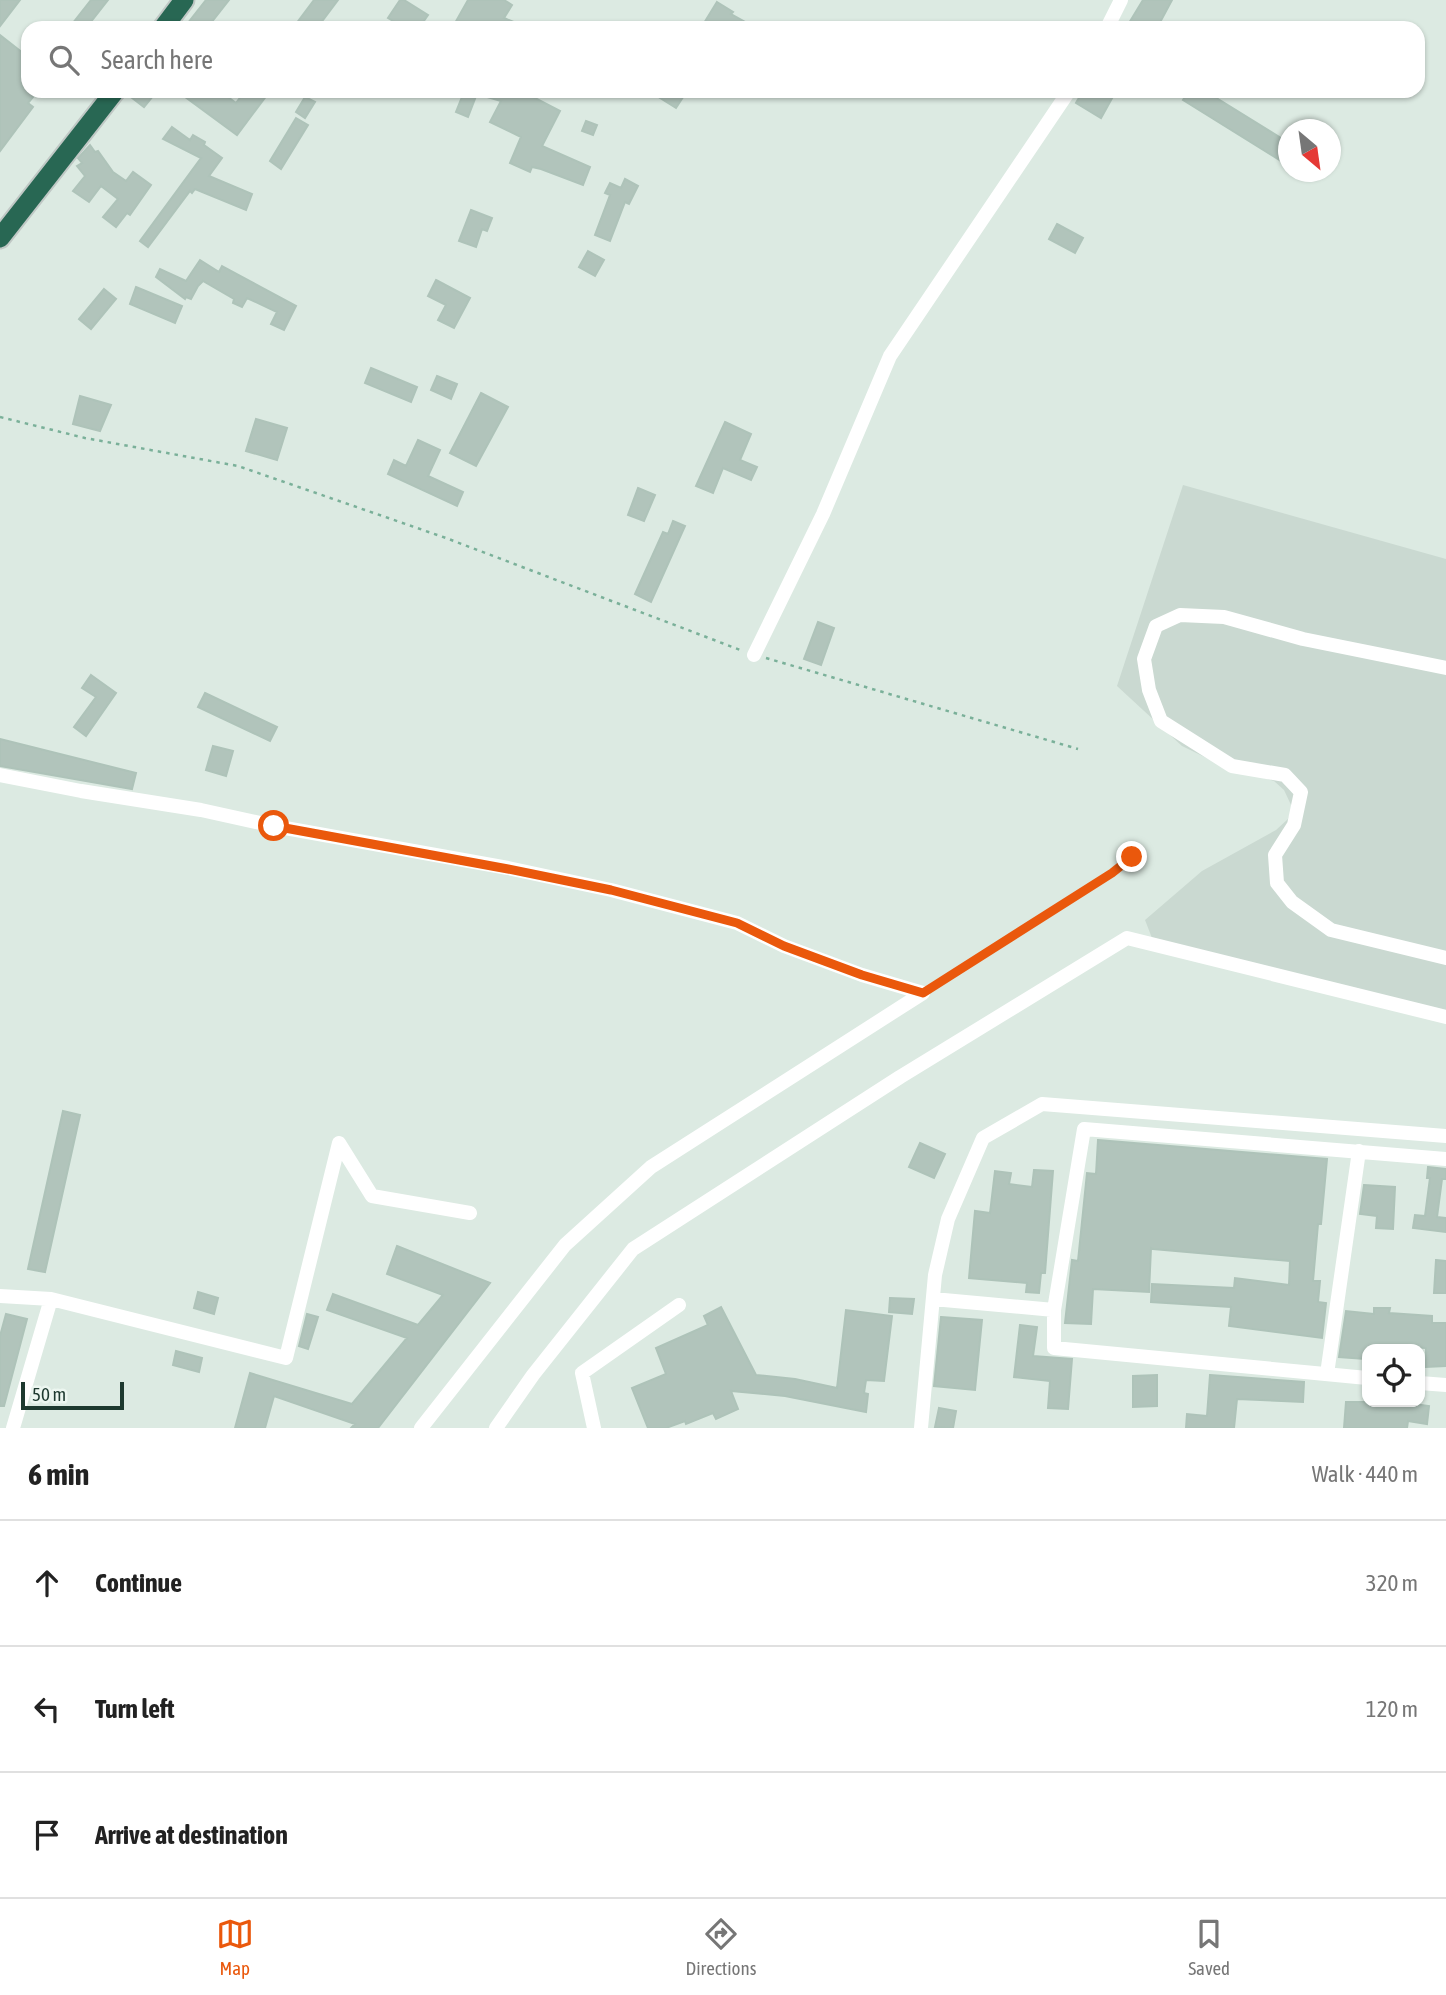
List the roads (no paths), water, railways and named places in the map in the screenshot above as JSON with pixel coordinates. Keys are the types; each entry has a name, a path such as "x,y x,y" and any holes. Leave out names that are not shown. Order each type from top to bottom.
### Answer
{"highway":[{"path":"168,21 184,0"},
{"path":"0,238 110,98"}],"street":[{"path":"1110,21 1121,0"},
{"path":"754,655 823,514 890,356 1064,98"},
{"path":"1446,668 1303,639 1224,617 1181,615 1156,626 1144,659 1149,690 1161,721 1232,766 1285,775 1301,792 1294,825 1275,855 1276,883 1292,902 1331,930 1446,958"},
{"path":"0,775 201,810 611,890 737,923 797,951 862,975 923,993 651,1167 565,1245 421,1428"},
{"path":"496,1428 533,1375 633,1249 900,1077 1127,938 1446,1017"},
{"path":"921,1428 935,1275 948,1219 984,1138 1042,1104 1446,1136"},
{"path":"1362,1378 1054,1348 1054,1310 1084,1129 1446,1158"},
{"path":"0,1296 51,1299 286,1358 339,1143 372,1196 470,1213"},
{"path":"1326,1374 1359,1151"},
{"path":"13,1428 51,1299"},
{"path":"933,1299 1054,1310"},
{"path":"594,1428 582,1373 679,1306"},
{"path":"1425,1383 1446,1385"}]}
